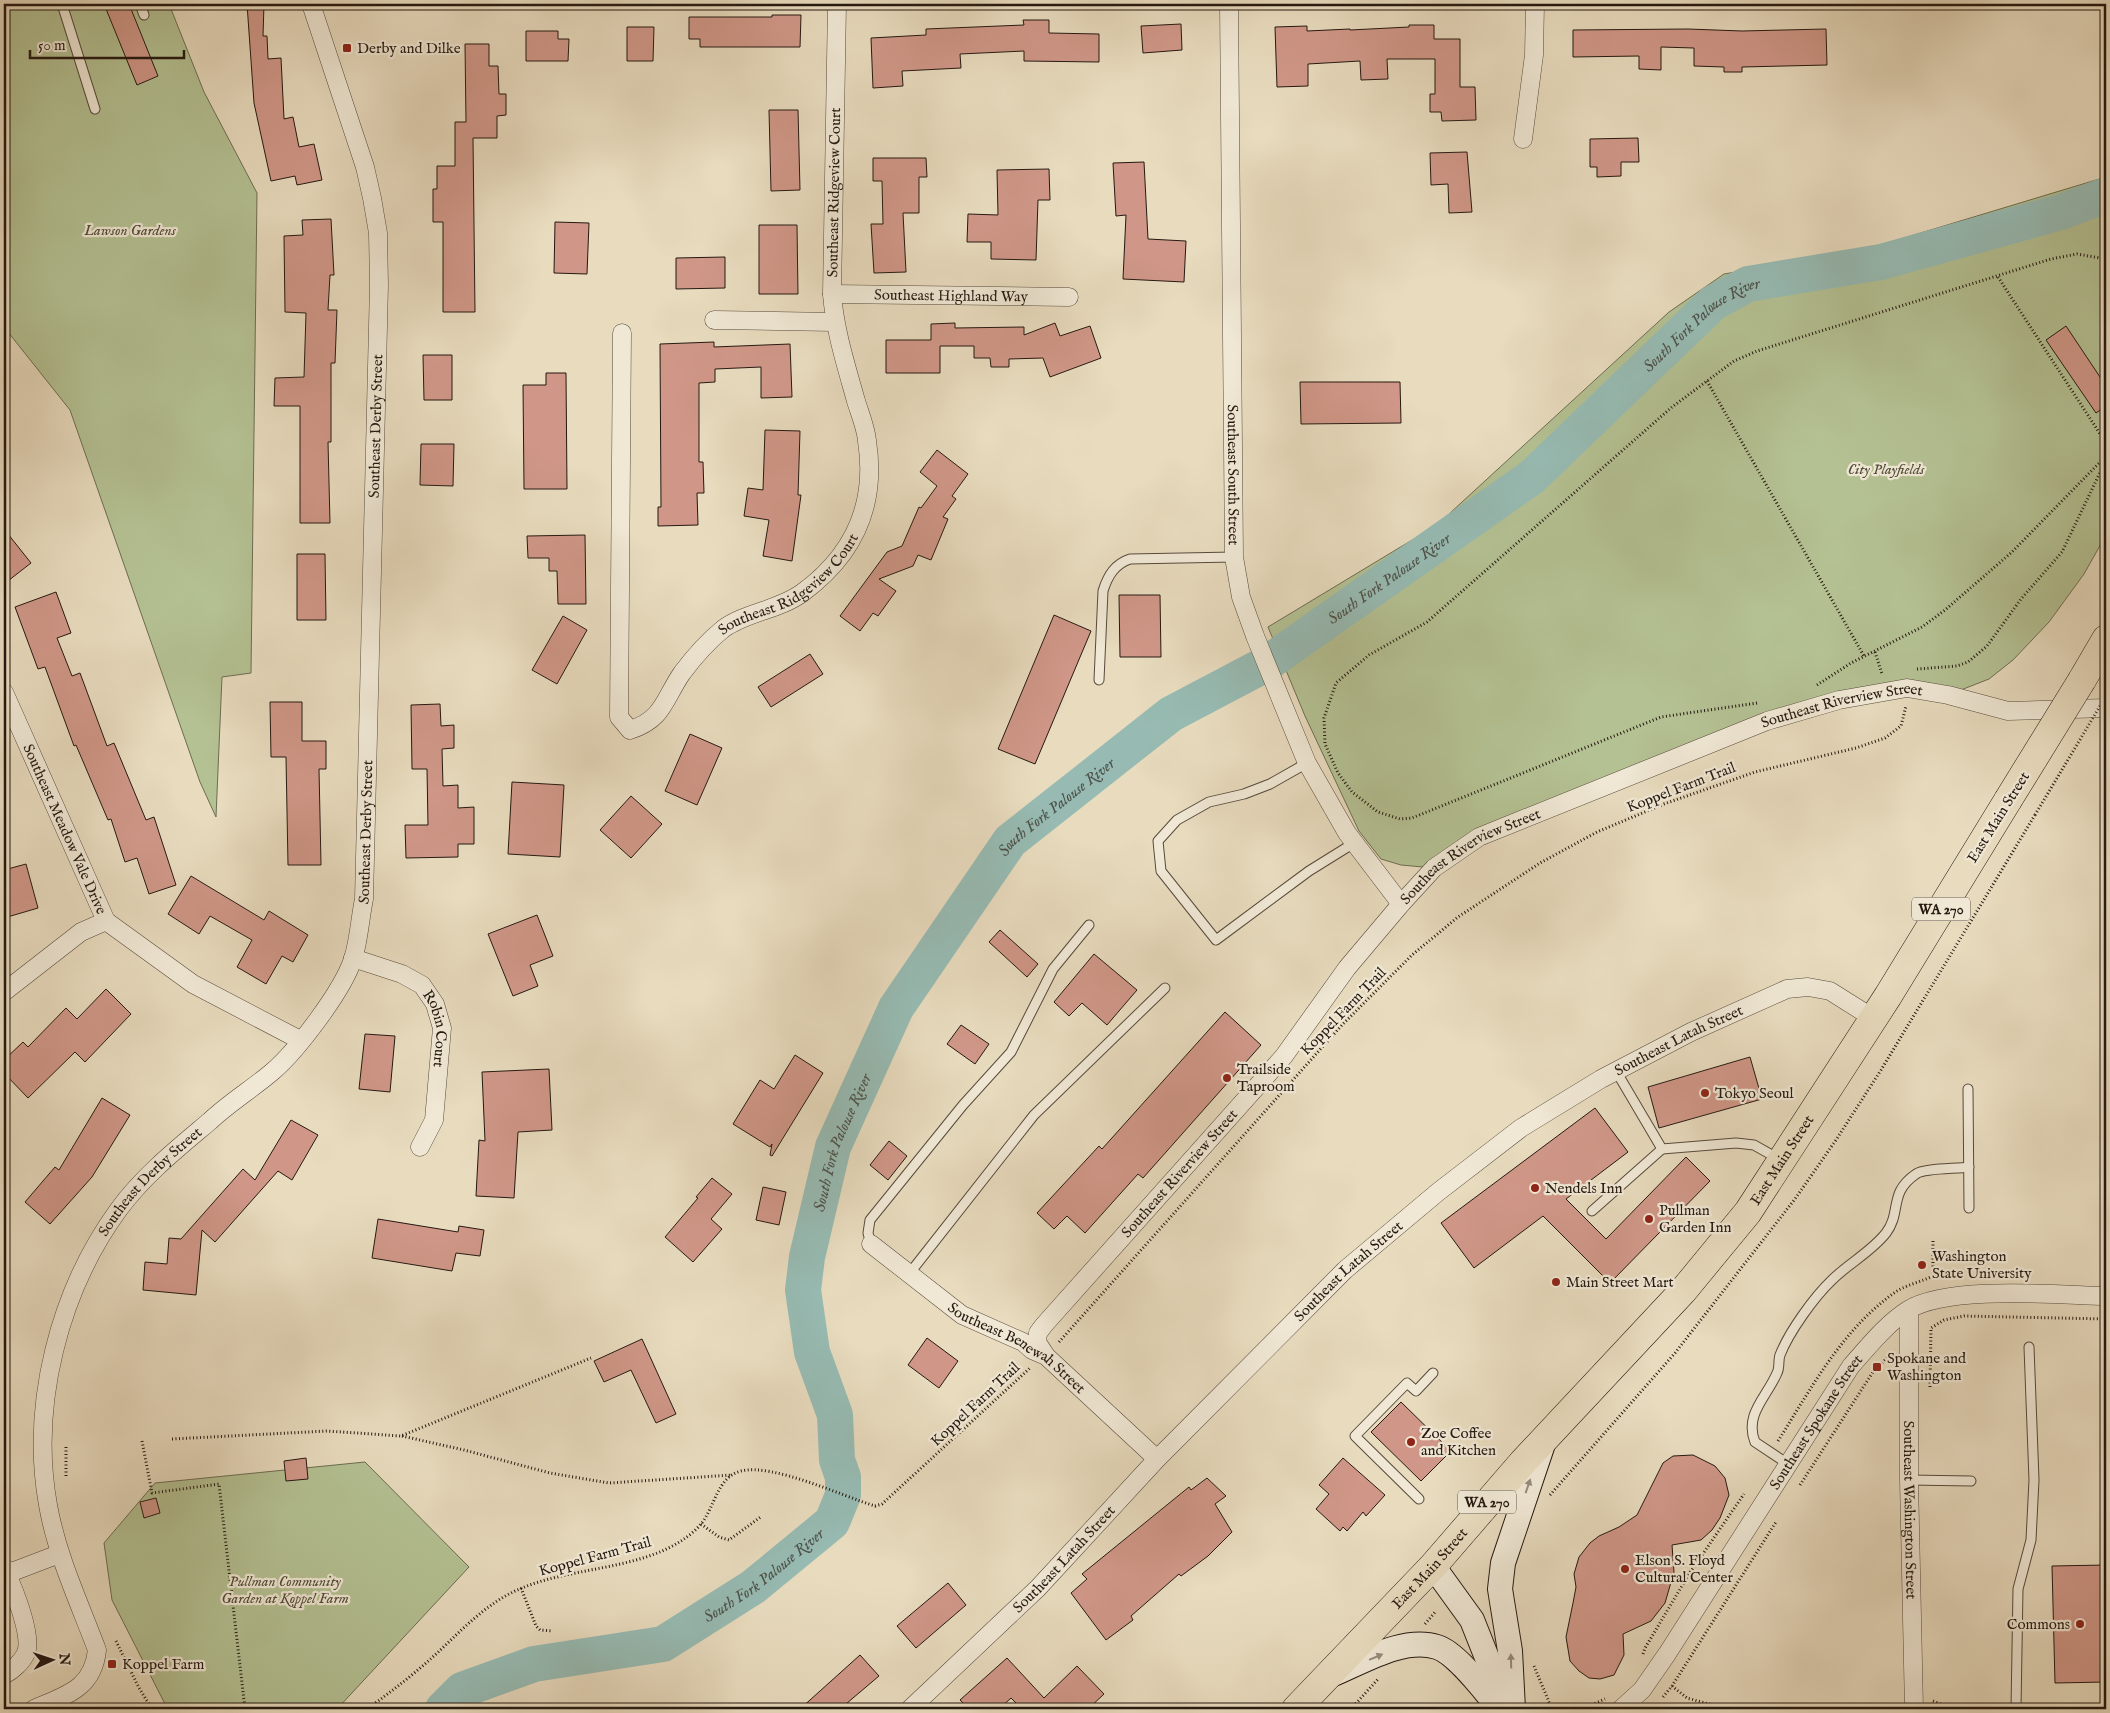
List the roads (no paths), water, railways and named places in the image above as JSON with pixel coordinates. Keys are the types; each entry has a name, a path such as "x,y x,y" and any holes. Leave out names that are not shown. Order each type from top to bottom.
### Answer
{"main road":[{"name":"East Main Street","path":"1296,1709 1331,1675 1433,1566 1544,1440 1683,1291 1748,1212 1873,1018 2106,639"},
{"path":"1513,1709 1510,1651 1500,1588 1503,1563 1544,1440"},
{"path":"1433,1566 1472,1620 1507,1709"},
{"path":"1331,1675 1394,1649 1419,1644 1438,1647 1460,1663 1500,1709"}],"street":[{"name":"Southeast Derby Street","path":"34,1709 72,1692 87,1681 95,1665 97,1650 59,1554 48,1504 43,1444 44,1412 57,1345 66,1311 95,1246 120,1208 158,1166 213,1118 274,1071 342,986 353,958 364,899 379,286 378,233 365,167 311,4"},
{"name":"Southeast Ridgeview Court","path":"622,333 619,717 630,730 647,725 661,710 681,675 701,648 725,628 800,594 824,575 848,549 862,518 869,480 867,440 834,322 832,294 837,4"},
{"name":"Southeast South Street","path":"1229,4 1234,557 1241,597 1307,763 1354,842 1401,904"},
{"path":"1523,139 1534,55 1535,4"},
{"name":"Southeast Highland Way","path":"832,294 1069,297"},
{"path":"714,320 834,322"},
{"name":"Southeast Riverview Street","path":"1046,1356 1037,1342 1038,1332 1044,1324 1284,1056 1342,975 1401,904 1434,868 1479,837 1767,721 1839,700 1907,688 2008,711 2106,708"},
{"name":"Southeast Meadow Vale Drive","path":"4,692 106,921 193,984 300,1040"},
{"path":"4,992 82,932 106,921"},
{"name":"Robin Court","path":"353,958 402,974 422,986 435,1004 442,1028 434,1120 420,1147"},
{"name":"Southeast Latah Street","path":"910,1709 1038,1588 1157,1459 1344,1270 1438,1192 1521,1128 1616,1071 1691,1032 1787,990 1808,987 1830,991 1873,1018"},
{"name":"Southeast Benewah Street","path":"871,1244 962,1315 1023,1342 1032,1350 1046,1356 1157,1459"},
{"name":"Southeast Spokane Street","path":"1621,1709 1642,1690 1667,1654 1851,1366 1883,1330 1909,1310 1932,1300 1986,1294 2106,1296"},
{"name":"Southeast Washington Street","path":"1909,1310 1909,1480 1914,1709"},
{"path":"4,1675 11,1671 26,1653 26,1627 5,1572 59,1554"}],"lane":[{"path":"62,4 95,109"},
{"path":"140,4 144,15"},
{"path":"1099,680 1103,591 1107,579 1120,562 1130,559 1234,557"},
{"path":"1307,763 1270,784 1244,794 1210,802 1177,820 1158,841 1161,871 1216,940 1309,871 1354,842"},
{"path":"871,1244 868,1233 870,1220 963,1105 1011,1052 1053,969 1089,925"},
{"path":"909,1274 1034,1115 1165,988"},
{"path":"1616,1071 1662,1150"},
{"path":"1968,1089 1969,1208"},
{"path":"1592,1211 1662,1150 1736,1143 1754,1145 1781,1161"},
{"path":"1788,1464 1755,1442 1751,1426 1756,1410 1778,1372 1779,1356 1810,1306 1832,1280 1867,1253 1887,1231 1894,1213 1896,1197 1911,1178 1918,1172 1969,1167"},
{"path":"2016,1708 2018,1589 2031,1540 2034,1480 2029,1347"},
{"path":"1419,1499 1355,1436 1407,1383 1416,1391 1433,1373"},
{"path":"1909,1480 1971,1481"}],"waterway":[{"name":"South Fork Palouse River","path":"443,1709 462,1690 534,1664 663,1644 753,1587 832,1522 843,1495 843,1477 837,1460 835,1415 812,1352 803,1290 807,1257 833,1147 896,1008 1010,841 1171,714 1266,664 1532,477 1713,303 1748,284 1881,262 2061,212 2106,195"}],"place":[{"name":"Derby and Dilke","path":"347,48"},
{"name":"Trailside Taproom","path":"1227,1078"},
{"name":"Tokyo Seoul","path":"1705,1093"},
{"name":"Nendels Inn","path":"1535,1188"},
{"name":"Pullman Garden Inn","path":"1649,1219"},
{"name":"Washington State University","path":"1922,1265"},
{"name":"Main Street Mart","path":"1556,1282"},
{"name":"Spokane and Washington","path":"1877,1367"},
{"name":"Zoe Coffee and Kitchen","path":"1411,1442"},
{"name":"Elson S. Floyd Cultural Center","path":"1625,1569"},
{"name":"Commons","path":"2080,1624"},
{"name":"Koppel Farm","path":"112,1664"}],"park label":[{"name":"Lawson Gardens","path":"130,230"},
{"name":"City Playfields","path":"1886,469"},
{"name":"Pullman Community Garden at Koppel Farm","path":"285,1590"}]}
